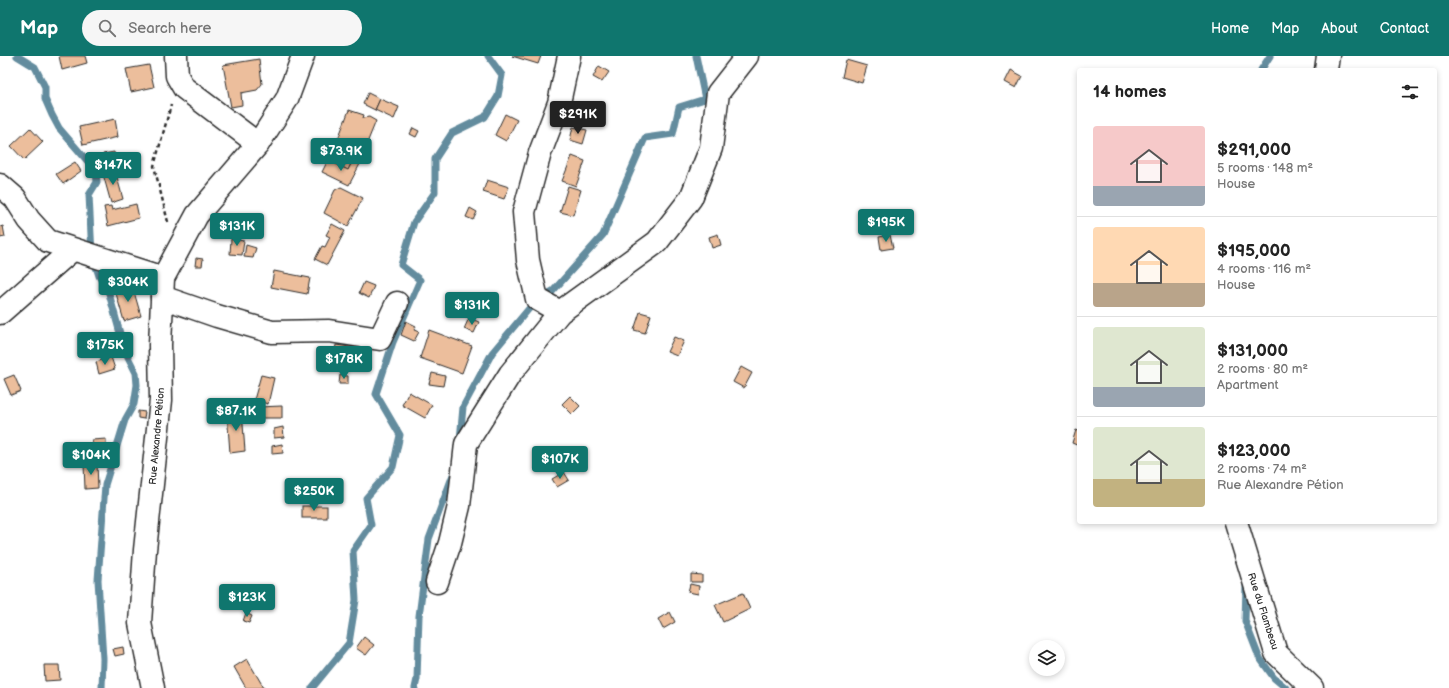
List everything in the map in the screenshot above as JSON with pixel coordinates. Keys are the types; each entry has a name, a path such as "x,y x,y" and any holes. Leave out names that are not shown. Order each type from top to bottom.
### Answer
{"street":[{"name":"Rue Alexandre Pétion","path":"153,688 140,623 145,550 162,400 162,288 197,215 258,144 287,99 303,56"},
{"path":"560,312 537,299 528,260 524,212 540,153 559,103 569,56"},
{"path":"437,582 450,543 459,506 466,444 510,374 560,312 657,242 691,198 711,148 718,93 747,56"},
{"path":"1326,68 1328,56"},
{"path":"176,66 184,88 258,144"},
{"path":"0,185 15,198 29,220 48,241 162,288 217,316 272,332 329,331 380,339 397,303"},
{"path":"0,313 72,250"},
{"name":"Rue du Flambeau","path":"1237,524 1276,653 1312,688"}],"path":[{"path":"169,229 154,166 169,114 176,66"}],"building":[{"path":"59,56 85,56 87,63 62,70"},
{"path":"512,56 541,56 538,64"},
{"path":"259,59 262,84 257,90 241,93 242,105 231,107 223,65"},
{"path":"846,60 867,66 862,83 842,77"},
{"path":"149,65 154,87 131,92 126,69"},
{"path":"599,66 609,72 602,82 593,77"},
{"path":"1011,70 1022,76 1016,88 1005,82"},
{"path":"368,93 380,99 375,110 363,104"},
{"path":"380,99 399,107 394,119 375,110"},
{"path":"349,110 364,115 363,118 369,117 376,121 365,148 338,139"},
{"path":"505,114 517,120 506,141 495,135"},
{"path":"115,119 118,137 83,145 79,127"},
{"path":"573,127 587,130 583,144 570,140"},
{"path":"30,128 43,142 24,160 11,146"},
{"path":"413,128 419,131 416,137 410,134"},
{"path":"329,148 353,160 348,170 324,158"},
{"path":"114,152 116,162 105,164 103,154"},
{"path":"572,156 585,161 576,186 562,181"},
{"path":"328,160 348,170 353,160 360,164 349,185 322,172"},
{"path":"75,162 81,171 63,184 56,174"},
{"path":"115,170 123,199 111,203 103,174"},
{"path":"487,180 509,187 504,199 483,192"},
{"path":"568,186 581,190 573,215 560,212"},
{"path":"341,187 363,198 348,226 324,213 335,190"},
{"path":"136,204 139,218 108,226 104,207 111,206 112,210"},
{"path":"470,208 477,212 473,220 466,217"},
{"path":"332,224 345,231 327,265 315,259 322,246 325,247 330,237 326,235"},
{"path":"3,226 5,237 0,238 0,227"},
{"path":"718,234 721,245 712,248 709,237"},
{"path":"890,235 893,248 881,250 879,237"},
{"path":"231,239 244,241 242,255 230,254"},
{"path":"246,245 256,248 253,258 244,257"},
{"path":"196,258 203,259 202,266 195,266"},
{"path":"274,271 310,278 307,294 271,287"},
{"path":"364,282 374,286 369,298 359,293"},
{"path":"132,285 141,316 124,321 115,290"},
{"path":"640,312 651,315 645,333 634,330"},
{"path":"469,318 479,322 474,333 464,329"},
{"path":"406,321 416,326 414,330 419,332 414,341 401,335"},
{"path":"429,330 472,346 462,373 420,358"},
{"path":"674,337 684,341 677,356 667,352"},
{"path":"336,345 363,349 360,365 333,361"},
{"path":"111,357 115,369 99,374 96,362"},
{"path":"741,367 752,373 744,388 733,382"},
{"path":"432,373 445,376 443,386 429,384"},
{"path":"14,375 21,391 11,395 4,379"},
{"path":"261,375 274,378 268,404 254,400"},
{"path":"340,375 348,376 348,384 339,384"},
{"path":"409,392 432,405 425,418 402,405"},
{"path":"570,396 580,406 572,414 562,404"},
{"path":"282,406 282,418 258,418 258,407"},
{"path":"138,411 145,412 144,419 138,418"},
{"path":"242,411 245,451 230,453 227,412"},
{"path":"283,427 284,437 274,438 274,429"},
{"path":"1076,430 1077,430 1077,445 1072,443"},
{"path":"106,439 106,454 93,454 92,440"},
{"path":"282,444 283,453 272,454 272,446"},
{"path":"97,463 98,488 85,489 84,464"},
{"path":"564,472 569,480 557,487 552,479"},
{"path":"302,506 327,506 327,518 302,518"},
{"path":"691,574 702,575 702,582 691,582"},
{"path":"690,584 699,586 698,594 688,592"},
{"path":"246,588 261,594 254,610 240,604"},
{"path":"743,593 750,609 723,622 715,605"},
{"path":"670,612 675,622 663,629 658,619"},
{"path":"246,613 252,616 249,623 243,621"},
{"path":"364,637 374,645 366,655 356,648"},
{"path":"123,647 124,654 115,656 113,649"},
{"path":"247,659 264,688 246,688 234,667"},
{"path":"44,665 59,665 60,680 45,681"}],"waterway":[{"path":"17,56 35,67 45,87 45,99 59,128 96,171 97,182 89,195 92,255 99,276 108,290 121,337 128,357 136,373 137,385 134,404 125,420 105,485 98,580 103,659 102,688"},
{"path":"312,688 349,643 356,600 353,551 371,525 366,498 393,467 400,435 376,394 393,342 420,280 401,265 414,222 435,192 435,159 452,133 485,117 498,96 502,75 488,56"},
{"path":"460,440 463,407 492,353 537,299 553,291 603,235 645,138 673,134 679,107 705,99 696,56"},
{"path":"1262,68 1270,56"},
{"path":"415,688 417,679 419,616 429,539 454,472"},
{"path":"1246,585 1245,621 1259,657 1274,678 1286,688"}]}
